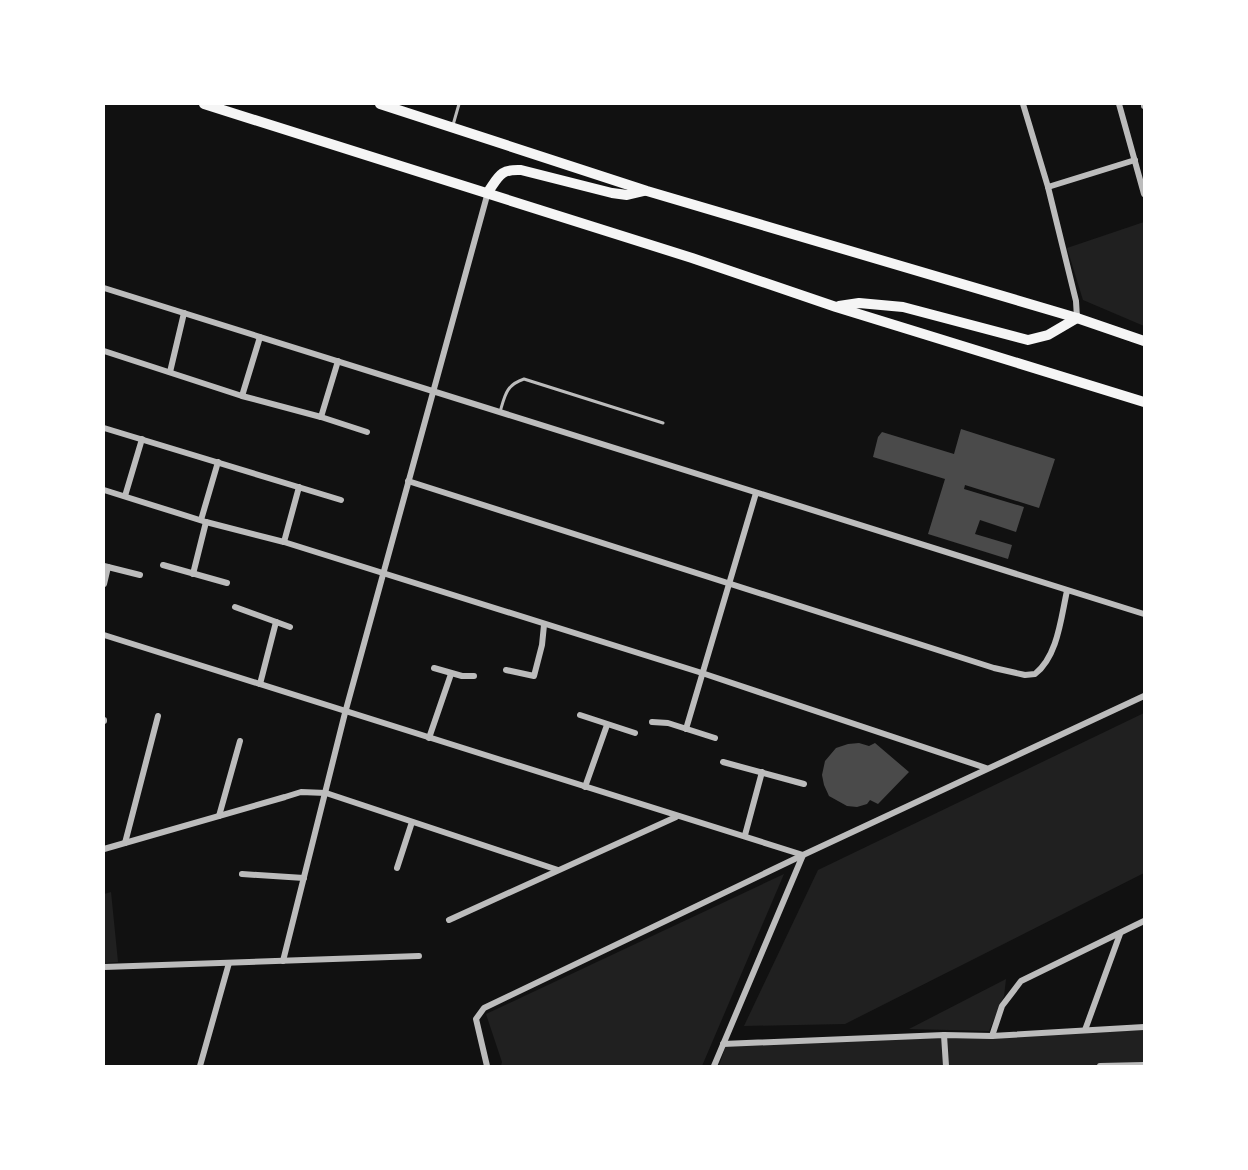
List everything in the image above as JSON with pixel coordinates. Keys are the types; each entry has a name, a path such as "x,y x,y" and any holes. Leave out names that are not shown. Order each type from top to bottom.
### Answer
{"main road":[{"path":"204,104 488,192 836,307 1144,402"},
{"path":"380,104 647,191 1077,318 1144,341"},
{"path":"488,192 502,172 510,170 521,170 612,193 627,195 647,191"},
{"path":"836,307 859,303 903,307 1028,340 1048,335 1077,318"}],"street":[{"path":"1023,104 1048,187 1076,301 1077,318"},
{"path":"1119,104 1144,194"},
{"path":"1048,187 1135,160"},
{"path":"283,961 345,712 488,192"},
{"path":"104,288 1144,614"},
{"path":"170,372 184,313"},
{"path":"242,396 260,337"},
{"path":"104,351 242,396 368,432"},
{"path":"321,417 338,362"},
{"path":"104,428 341,500"},
{"path":"125,496 142,439"},
{"path":"193,574 218,462"},
{"path":"408,481 994,668 1025,675 1035,674 1047,660 1054,644 1067,591"},
{"path":"284,542 299,487"},
{"path":"104,490 204,521 284,542 702,673 986,768"},
{"path":"686,729 756,493"},
{"path":"163,565 227,583"},
{"path":"104,584 106,566 140,575"},
{"path":"235,607 290,627"},
{"path":"260,684 276,622"},
{"path":"506,670 534,676 542,645 544,625"},
{"path":"104,635 803,855"},
{"path":"434,668 451,674 474,676"},
{"path":"429,738 451,674"},
{"path":"487,1066 476,1019 484,1008 986,768 1144,696"},
{"path":"125,843 158,716"},
{"path":"580,716 634,733"},
{"path":"652,722 668,723 715,738"},
{"path":"585,788 607,724"},
{"path":"219,816 240,741"},
{"path":"723,762 804,784"},
{"path":"745,836 762,772"},
{"path":"104,849 301,792 326,793 558,870"},
{"path":"449,920 677,817"},
{"path":"397,868 412,822"},
{"path":"714,1066 803,855"},
{"path":"242,874 304,878"},
{"path":"992,1036 1002,1006 1021,981 1144,921"},
{"path":"1085,1030 1120,934"},
{"path":"104,967 419,956"},
{"path":"200,1066 229,963"},
{"path":"723,1044 944,1035 992,1036 1144,1027"},
{"path":"944,1035 946,1066"},
{"path":"1100,1066 1144,1065"}],"lane":[{"path":"452,126 459,104"},
{"path":"500,412 506,392 513,382 524,379 663,423"}],"shaded area":[{"path":"1144,222 1144,326 1083,300 1067,248"},
{"path":"1144,713 1144,873 845,1024 744,1026 818,870"},
{"path":"784,874 702,1066 501,1066 502,1062 486,1014"},
{"path":"111,892 118,962 104,963 104,894"},
{"path":"1006,979 1004,996 989,1031 909,1029"},
{"path":"1144,1030 1144,1064 948,1066 947,1037 992,1038"},
{"path":"943,1037 944,1066 719,1066 726,1045"}],"building":[{"path":"961,429 1055,459 1039,508 965,485 964,489 1024,507 1016,532 980,520 975,534 1012,545 1008,559 928,534 945,479 873,457 878,437 882,432 954,454"},
{"path":"859,743 869,746 875,743 909,772 878,804 870,800 867,804 857,807 847,806 829,796 822,775 825,761 836,748"}]}
